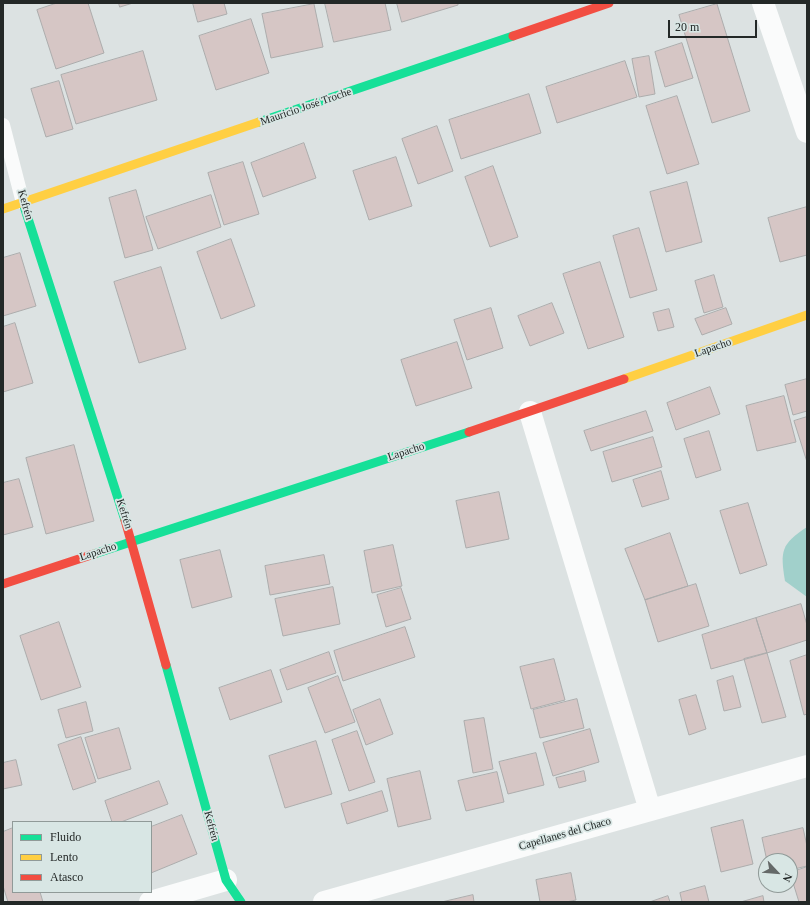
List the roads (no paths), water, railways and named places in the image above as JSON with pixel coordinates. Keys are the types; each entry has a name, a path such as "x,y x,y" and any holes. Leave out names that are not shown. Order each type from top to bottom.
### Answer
{"street":[{"name":"Mauricio José Troche","path":"3,209 609,3"},
{"path":"763,3 807,132"},
{"name":"Kefrén","path":"23,203 132,541 226,880 241,902"},
{"name":"Lapacho","path":"3,584 530,412 807,315"},
{"path":"530,412 650,810"},
{"name":"Capellanes del Chaco","path":"324,902 807,766"},
{"path":"150,902 226,880"}],"lane":[{"name":"Kefrén","path":"3,125 23,203"}]}
